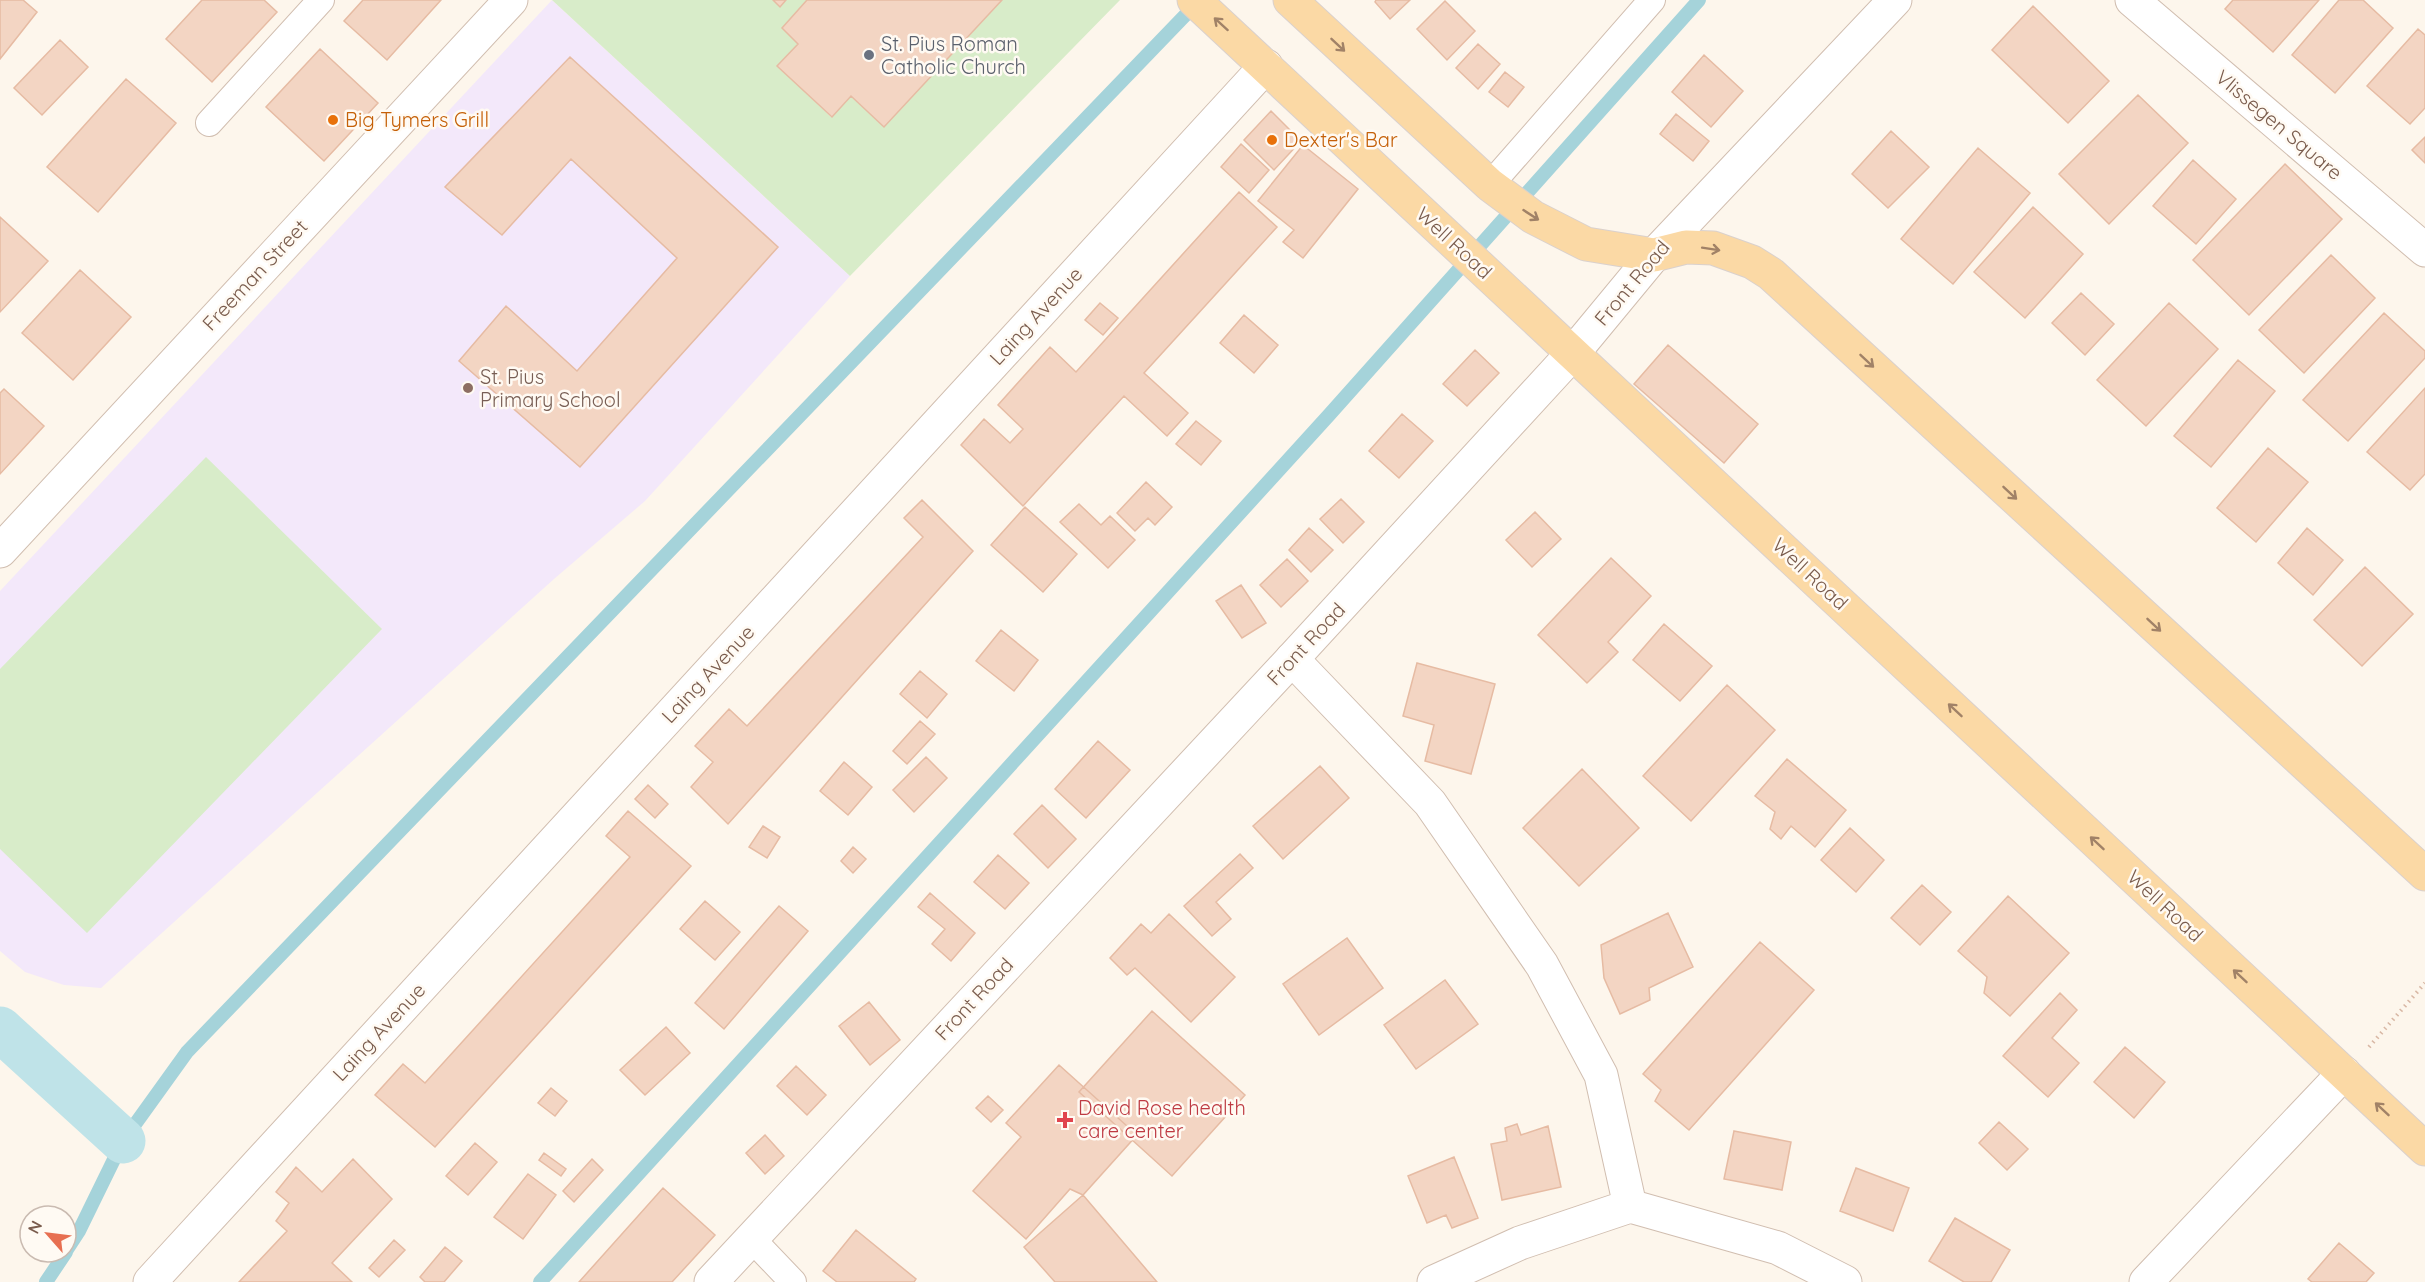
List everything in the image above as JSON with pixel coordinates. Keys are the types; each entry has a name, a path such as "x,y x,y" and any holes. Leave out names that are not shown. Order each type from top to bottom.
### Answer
{"main road":[{"name":"Well Road","path":"1194,0 2425,1149"},
{"path":"1293,2 1490,185 1533,217 1586,244 1654,255 1686,247 1713,248 1752,262 1771,274 2425,874"}],"street":[{"name":"Freeman Street","path":"0,550 511,0"},
{"name":"Front Road","path":"711,1282 1573,353 1654,255 1895,0"},
{"name":"Vlissegen Square","path":"2132,0 2425,250"},
{"name":"Laing Avenue","path":"150,1282 1256,57"},
{"path":"1292,658 1430,803 1542,965 1601,1075 1630,1206"},
{"path":"2146,1282 2344,1073"},
{"path":"1434,1282 1520,1243 1630,1206 1778,1248 1845,1282"}],"lane":[{"path":"209,123 321,0"},
{"path":"1490,185 1652,0"},
{"path":"751,1238 793,1282"}],"path":[{"path":"2399,1014 2425,983"}],"shaded area":[{"name":"St. Pius Primary School","path":"552,0 850,276 645,501 554,579 101,988 64,985 25,972 0,951 0,591"}],"green space":[{"path":"552,0 807,0 782,28 798,44 778,66 831,117 851,96 884,127 1002,0 1120,0 850,276"},
{"path":"206,457 382,629 87,933 0,849 0,669"}],"building":[{"path":"0,0 23,0 37,12 0,59"},
{"path":"202,0 264,0 277,12 212,82 166,39"},
{"path":"363,0 441,0 387,60 344,21"},
{"path":"773,0 786,0 780,7"},
{"name":"St. Pius Roman Catholic Church","path":"807,0 1002,0 884,127 851,96 832,117 777,66 798,44 782,28"},
{"path":"1376,0 1410,0 1390,19 1375,2"},
{"path":"2233,0 2319,0 2273,52 2225,9"},
{"path":"2339,0 2363,0 2393,28 2335,93 2292,55"},
{"path":"1445,1 1475,31 1447,60 1417,29"},
{"path":"2033,6 2109,81 2068,123 1992,50"},
{"path":"2418,29 2425,35 2425,108 2410,124 2367,86"},
{"path":"60,40 88,67 42,115 14,88"},
{"path":"1478,44 1500,64 1478,89 1456,68"},
{"path":"320,49 378,103 324,161 266,107"},
{"path":"1704,55 1743,91 1711,127 1672,92"},
{"path":"570,57 778,247 580,467 459,361 506,306 577,371 677,258 571,159 502,235 445,187"},
{"path":"1505,72 1524,87 1508,107 1489,92"},
{"path":"126,79 176,123 98,212 47,167"},
{"path":"2138,95 2188,143 2109,224 2059,174"},
{"name":"Dexter's Bar","path":"1271,111 1301,141 1274,170 1244,140"},
{"path":"1676,114 1709,141 1693,161 1660,134"},
{"path":"1891,131 1929,167 1888,208 1852,174"},
{"path":"2425,137 2425,163 2412,150"},
{"path":"1241,144 1269,170 1249,193 1221,167"},
{"path":"1303,145 1358,189 1303,258 1283,242 1294,230 1258,201"},
{"path":"1978,148 2030,193 1953,284 1901,239"},
{"path":"2193,160 2236,199 2196,244 2153,206"},
{"path":"2285,164 2342,219 2249,315 2193,260"},
{"path":"1239,192 1277,227 1144,373 1188,413 1167,436 1124,396 1023,506 961,445 984,419 1010,443 1023,429 998,405 1050,347 1076,372"},
{"path":"2033,207 2083,254 2025,318 1974,272"},
{"path":"0,217 48,261 0,312"},
{"path":"2331,255 2375,298 2304,373 2259,330"},
{"path":"80,270 131,317 73,380 22,333"},
{"path":"2081,293 2114,324 2085,355 2052,323"},
{"path":"1100,303 1118,318 1103,335 1085,320"},
{"path":"2169,303 2218,349 2146,426 2097,380"},
{"path":"2384,313 2425,351 2425,358 2348,441 2303,400"},
{"path":"1244,315 1278,345 1254,373 1220,343"},
{"path":"1668,345 1758,424 1724,463 1634,384"},
{"path":"1475,350 1499,373 1467,406 1443,384"},
{"path":"2238,360 2275,391 2211,467 2174,436"},
{"path":"2425,388 2425,474 2410,490 2367,452"},
{"path":"4,389 44,426 0,474 0,393"},
{"path":"1402,414 1433,441 1399,478 1369,451"},
{"path":"1196,421 1221,441 1201,465 1176,444"},
{"path":"2268,448 2308,482 2256,542 2217,508"},
{"path":"1146,482 1172,507 1155,525 1148,518 1135,531 1117,513"},
{"path":"1341,499 1364,522 1343,543 1320,519"},
{"path":"922,500 973,551 728,824 691,787 713,762 695,746 729,709 747,726 923,537 904,518"},
{"path":"1079,504 1101,525 1110,516 1135,540 1108,568 1060,522"},
{"path":"1025,507 1077,554 1043,592 991,545"},
{"path":"1535,512 1561,539 1532,567 1506,540"},
{"path":"1309,528 1333,550 1311,572 1289,550"},
{"path":"2307,528 2343,560 2313,595 2278,563"},
{"path":"1611,558 1651,596 1608,642 1618,652 1587,683 1538,635"},
{"path":"1287,559 1308,581 1281,607 1260,585"},
{"path":"2365,567 2413,614 2362,666 2314,620"},
{"path":"1241,585 1266,623 1242,638 1216,601"},
{"path":"1664,624 1712,666 1680,701 1633,660"},
{"path":"1001,630 1038,660 1014,691 976,661"},
{"path":"1417,663 1495,684 1471,774 1425,761 1434,725 1403,716"},
{"path":"920,671 947,694 927,718 900,694"},
{"path":"1727,685 1775,730 1691,821 1643,776"},
{"path":"920,721 935,734 907,764 893,751"},
{"path":"1098,741 1130,770 1086,818 1055,789"},
{"path":"926,757 947,778 914,812 893,790"},
{"path":"1787,759 1846,810 1815,847 1791,826 1781,839 1770,829 1775,812 1755,796"},
{"path":"844,762 872,787 848,815 820,791"},
{"path":"1320,766 1349,798 1283,859 1253,826"},
{"path":"1582,769 1639,828 1579,886 1523,828"},
{"path":"648,785 668,804 655,818 635,799"},
{"path":"1042,805 1076,839 1048,868 1014,834"},
{"path":"628,811 691,866 435,1147 375,1095 403,1064 425,1083 630,857 606,836"},
{"path":"763,826 780,837 767,858 749,847"},
{"path":"1850,828 1884,860 1856,892 1821,860"},
{"path":"853,847 866,859 853,873 841,861"},
{"path":"1240,854 1253,868 1216,902 1231,919 1212,936 1184,906"},
{"path":"998,855 1029,883 1005,909 974,882"},
{"path":"1922,885 1951,912 1920,945 1891,918"},
{"path":"930,893 975,933 951,961 932,944 945,929 918,907"},
{"path":"2008,896 2069,953 2010,1016 1984,993 1987,977 1958,951"},
{"path":"705,901 740,932 715,960 680,929"},
{"path":"779,906 808,931 724,1029 695,1003"},
{"path":"1668,913 1693,967 1649,988 1650,1000 1620,1014 1604,978 1601,945"},
{"path":"1169,914 1235,977 1191,1022 1135,968 1127,975 1110,958 1141,924 1151,933"},
{"path":"1347,938 1383,988 1319,1035 1283,984"},
{"path":"1760,942 1814,990 1689,1130 1655,1101 1661,1090 1643,1074"},
{"path":"1445,980 1478,1024 1416,1069 1384,1025"},
{"path":"2060,993 2077,1010 2052,1038 2079,1063 2048,1097 2003,1056"},
{"path":"869,1002 900,1040 870,1065 839,1026"},
{"path":"1152,1011 1245,1095 1172,1176 1079,1092"},
{"path":"666,1027 690,1053 645,1095 620,1070"},
{"path":"2125,1047 2165,1082 2134,1118 2094,1082"},
{"path":"1059,1065 1137,1135 1083,1195 1070,1189 1026,1239 973,1191 1021,1137 1006,1123"},
{"path":"796,1066 826,1095 807,1115 777,1086"},
{"path":"551,1088 567,1101 555,1116 538,1103"},
{"path":"988,1096 1003,1110 991,1122 976,1108"},
{"path":"1999,1122 2028,1149 2007,1170 1979,1143"},
{"path":"1517,1124 1521,1135 1548,1126 1561,1187 1502,1200 1491,1144 1507,1141 1505,1128"},
{"path":"1734,1131 1791,1142 1782,1190 1724,1179"},
{"path":"765,1135 784,1156 765,1174 746,1153"},
{"path":"475,1143 497,1162 468,1195 446,1176"},
{"path":"544,1153 566,1169 561,1176 539,1160"},
{"path":"1454,1157 1478,1218 1452,1228 1446,1215 1427,1223 1408,1176"},
{"path":"353,1159 392,1199 332,1263 352,1282 239,1282 287,1231 276,1221 289,1203 276,1192 296,1167 322,1192"},
{"path":"592,1159 603,1170 574,1202 563,1191"},
{"path":"1856,1168 1909,1188 1893,1231 1840,1211"},
{"path":"528,1174 556,1195 523,1239 494,1217"},
{"path":"663,1188 715,1235 672,1282 579,1282"},
{"path":"1083,1195 1157,1282 1055,1282 1024,1247"},
{"path":"1955,1218 2010,1250 1991,1282 1964,1282 1929,1261"},
{"path":"856,1230 916,1279 914,1282 837,1282 823,1271"},
{"path":"394,1240 405,1250 379,1277 369,1268"},
{"path":"2339,1243 2374,1273 2366,1282 2312,1282 2308,1279"},
{"path":"445,1247 462,1261 444,1282 425,1282 420,1277"}],"waterway":[{"path":"540,1282 1329,415 1699,0"},
{"path":"78,1233 123,1141 187,1052 1198,2"},
{"path":"0,1029 123,1141"},
{"path":"46,1282 58,1264"}],"place":[{"name":"St. Pius Roman Catholic Church","path":"869,55"},
{"name":"Big Tymers Grill","path":"333,120"},
{"name":"Dexter's Bar","path":"1272,140"},
{"name":"St. Pius Primary School","path":"468,388"},
{"name":"David Rose health care center","path":"1065,1120"}]}
